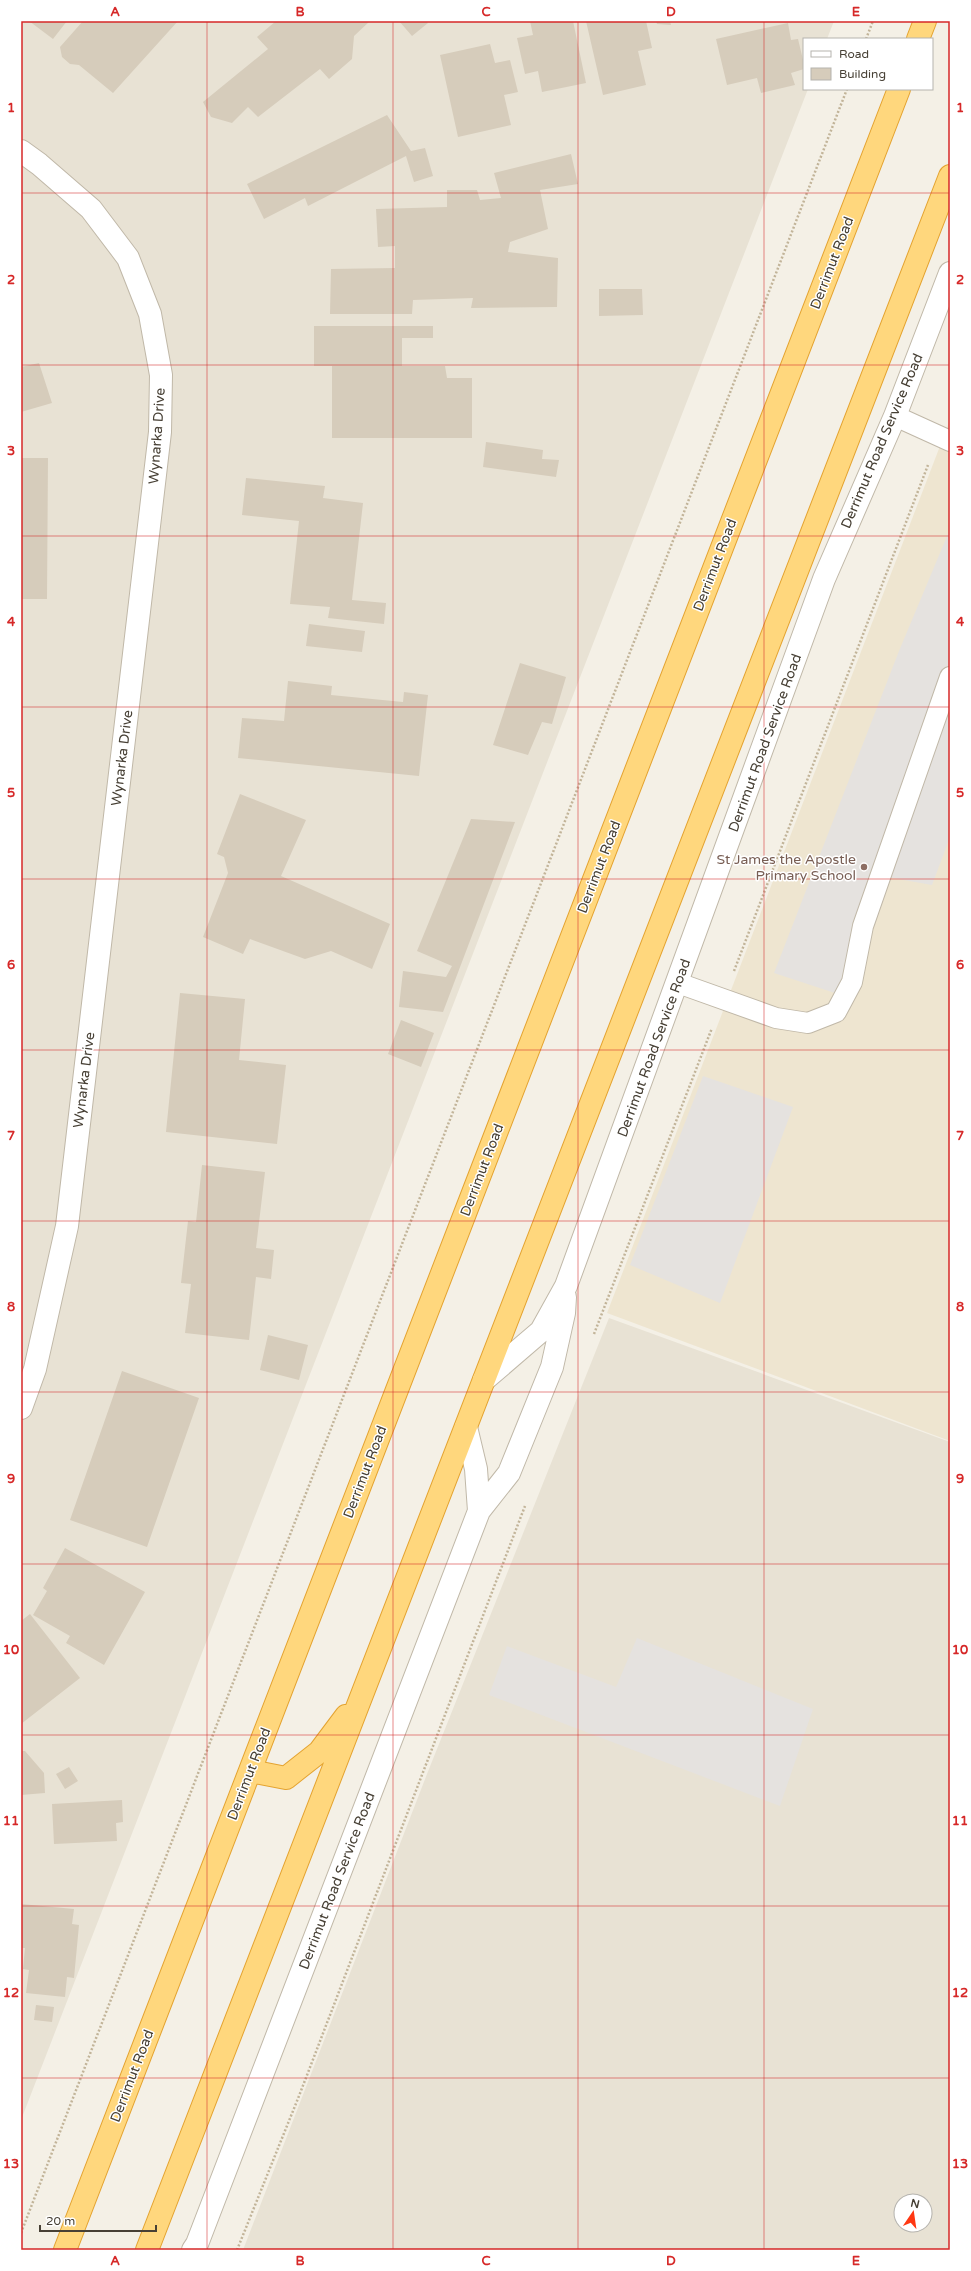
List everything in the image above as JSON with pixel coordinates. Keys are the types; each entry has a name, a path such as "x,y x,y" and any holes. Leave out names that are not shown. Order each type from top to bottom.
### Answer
{"highway":[{"path":"918,38 925,21"},
{"name":"Derrimut Road","path":"65,2250 899,90"},
{"path":"147,2250 950,176"},
{"path":"250,1771 286,1778 319,1752 363,1693"}],"street":[{"name":"Wynarka Drive","path":"21,152 91,209 128,258 150,314 161,375 160,432 67,1226 35,1369 21,1408"},
{"name":"Derrimut Road Service Road","path":"484,1380 542,1331 566,1286 678,983 824,578 895,416 950,272"},
{"name":"Derrimut Road Service Road","path":"193,2250 200,2236 480,1511 509,1473 552,1367 564,1313 566,1286"},
{"name":"Derrimut Road Service Road","path":"466,1426 476,1469 480,1511"}],"lane":[{"path":"895,416 950,441"},
{"path":"678,983 776,1018 808,1023 836,1012 852,982 863,926 950,677"}],"path":[{"path":"866,38 873,21"},
{"path":"21,2233 847,90"}],"shaded area":[{"path":"21,21 834,21 827,38 803,38 803,90 808,90 21,2120"},
{"name":"St James the Apostle Primary School","path":"950,420 950,1441 607,1313"},
{"path":"950,529 950,837 932,885 887,877 844,996 774,973 899,651"},
{"path":"703,1076 793,1107 720,1303 630,1265"},
{"path":"609,1318 950,1442 950,2250 243,2250 427,1774"},
{"path":"637,1638 813,1709 780,1806 489,1695 507,1646 616,1687"}],"building":[{"path":"29,21 67,21 53,39"},
{"path":"83,21 178,21 113,93 79,65 70,64 62,57 60,47"},
{"path":"276,21 370,21 354,36 352,59 329,79 320,69 258,117 248,107 232,123 211,117 203,102 268,49 257,37"},
{"path":"399,21 426,21 428,23 412,36"},
{"path":"530,21 573,21 586,83 542,92 538,71 525,74 517,38 533,35"},
{"path":"586,21 646,21 652,48 638,51 646,85 603,95"},
{"path":"656,21 670,21 671,25 657,24"},
{"path":"788,23 791,40 798,39 803,60 803,69 791,73 795,85 761,93 757,78 727,85 716,39"},
{"path":"490,44 495,63 510,60 518,92 504,95 511,125 458,137 440,55"},
{"path":"387,115 411,151 425,148 433,176 414,182 406,156 308,206 305,198 264,219 247,184"},
{"path":"571,154 578,184 540,190 548,229 510,242 508,252 558,258 557,307 471,308 473,298 413,300 412,314 330,314 331,269 395,268 395,246 378,247 376,209 447,207 447,190 477,190 480,200 501,198 494,173"},
{"path":"599,289 642,289 643,315 599,316"},
{"path":"314,326 433,326 433,338 402,338 402,366 445,366 447,378 472,378 472,438 332,438 332,366 314,366"},
{"path":"39,363 52,403 21,412 21,367"},
{"path":"486,442 543,450 542,459 559,460 556,477 483,467"},
{"path":"21,458 48,458 47,599 21,599"},
{"path":"246,478 325,486 323,498 363,503 352,600 386,603 384,624 328,618 330,607 290,604 299,521 242,515"},
{"path":"309,624 365,631 362,652 306,646"},
{"path":"520,663 566,677 552,724 542,722 528,755 493,745"},
{"path":"288,681 332,686 331,695 403,702 404,692 428,695 419,776 238,758 242,718 284,721"},
{"path":"240,794 306,820 281,876 390,924 372,969 331,951 305,959 250,939 243,954 203,937 228,873 224,857 217,854"},
{"path":"471,819 515,822 443,1012 399,1007 403,971 446,977 452,966 417,951"},
{"path":"180,993 245,999 239,1060 286,1065 277,1144 166,1132"},
{"path":"401,1020 434,1033 421,1067 388,1054"},
{"path":"202,1165 265,1172 256,1248 274,1250 271,1279 256,1277 249,1340 185,1333 191,1284 181,1283 188,1221 196,1222"},
{"path":"268,1335 308,1345 299,1380 260,1370"},
{"path":"122,1371 199,1398 147,1547 70,1520"},
{"path":"65,1548 145,1592 104,1665 66,1643 70,1636 33,1615 47,1591 43,1588"},
{"path":"30,1614 80,1678 21,1724 21,1621"},
{"path":"21,1751 25,1751 44,1773 45,1793 21,1795"},
{"path":"69,1767 78,1781 65,1789 56,1774"},
{"path":"122,1800 123,1822 116,1823 117,1841 54,1844 52,1804"},
{"path":"21,1904 74,1909 72,1924 79,1925 74,1978 67,1977 65,1997 26,1993 29,1970 23,1969 25,1948 21,1948"},
{"path":"36,2005 54,2007 52,2022 34,2020"}],"place":[{"name":"St James the Apostle Primary School","path":"864,867"}]}
